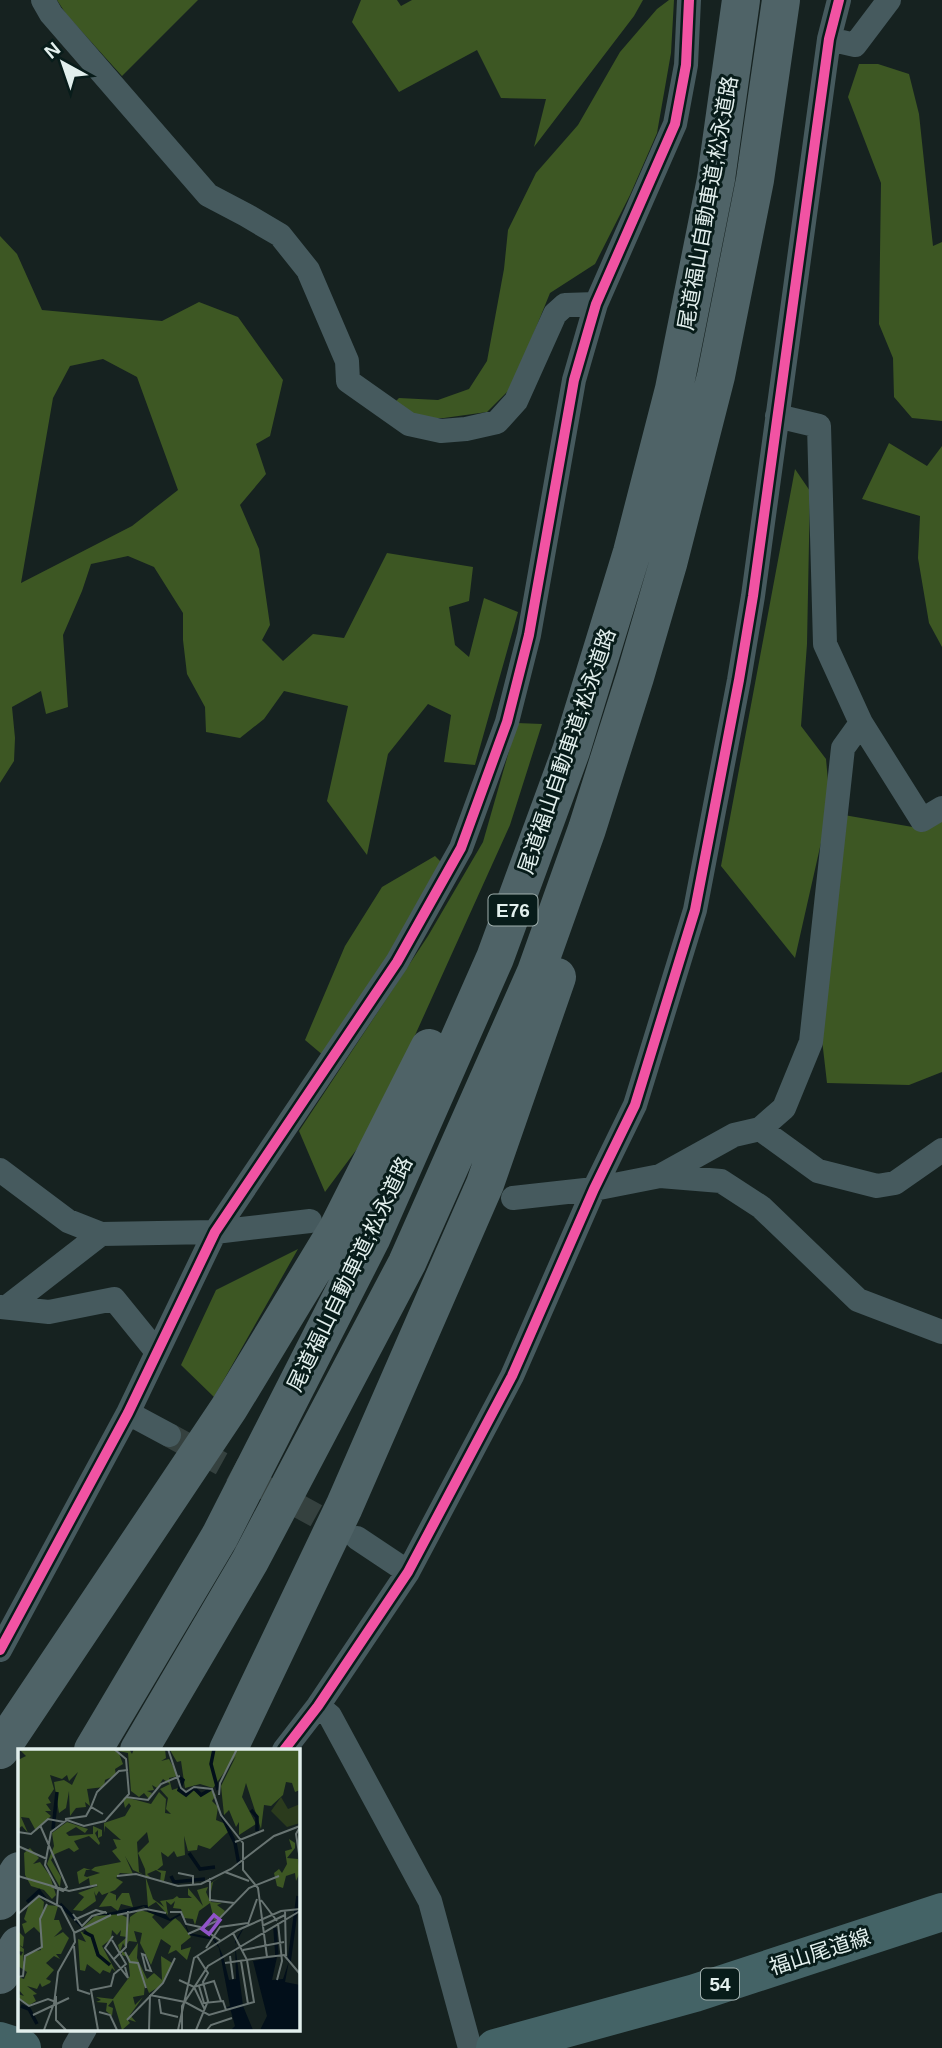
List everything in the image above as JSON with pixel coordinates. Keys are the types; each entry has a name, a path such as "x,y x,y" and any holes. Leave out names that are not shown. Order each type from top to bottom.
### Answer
{"highway":[{"name":"尾道福山自動車道;松永道路","path":"94,1749 220,1536 371,1239 495,958 571,751 632,552 674,389 716,179 741,0"},
{"name":"尾道福山自動車道;松永道路","path":"140,1749 250,1561 407,1264 536,972 587,829 635,677 668,564 716,376 755,180 781,0"},
{"path":"0,1750 229,1408 338,1228 451,1005 524,843 632,552"},
{"path":"229,1749 344,1507 485,1184 574,926 635,677"},
{"path":"0,1901 18,1873"},
{"path":"0,1976 18,1947"}],"main road":[{"name":"福山尾道線","path":"495,2048 695,1993 942,1912"},
{"path":"0,2041 22,2048"}],"street":[{"path":"43,0 51,14 208,195 280,235 308,270 347,362 348,382 409,424 441,431 497,422 516,401 555,314 565,305 596,304"},
{"path":"0,1650 128,1413 215,1232 397,962 461,848 507,722 529,635 574,380 596,304 675,124 686,65 689,0"},
{"path":"285,1749 408,1572 512,1376 594,1189 635,1105 695,910 741,668 829,39 839,0"},
{"path":"829,39 855,45 889,0"},
{"path":"778,416 819,426 825,644 861,723 922,820 942,808"},
{"path":"660,1176 734,1135 760,1129 784,1108 811,1042 843,748 861,723"},
{"path":"760,1129 818,1171 877,1186 895,1183 942,1150"},
{"path":"721,1181 715,1162 734,1135"},
{"path":"0,1170 68,1221 101,1234 215,1232 310,1220"},
{"path":"513,1198 594,1189 660,1176 721,1181 761,1207 858,1300 942,1332"},
{"path":"4,1307 101,1234"},
{"path":"4,1307 50,1311 114,1299 157,1352"},
{"path":"128,1413 169,1435"},
{"path":"357,1538 408,1572"},
{"path":"317,1706 330,1716 430,1901 470,2048"},
{"path":"74,2048 84,2030"}],"green space":[{"path":"57,0 198,0 122,76 66,14"},
{"path":"361,0 397,0 401,6 412,0 643,0 634,16 534,147 546,99 501,98 477,50 399,92 352,22"},
{"path":"669,0 674,0 671,53 657,133 630,195 595,264 550,293 512,387 487,412 444,418 412,418 394,403 399,398 438,400 469,389 487,361 504,269 508,230 536,173 578,125 620,52 657,9"},
{"path":"859,64 878,64 909,74 919,114 933,246 942,242 942,421 912,418 894,397 893,358 879,324 881,183 848,97"},
{"path":"0,236 17,254 42,310 162,321 199,302 238,317 283,380 270,436 256,444 266,474 240,505 259,549 270,625 262,640 283,661 313,634 344,638 387,553 473,567 469,601 449,607 455,645 469,657 484,598 518,612 475,765 444,762 451,715 428,704 388,754 367,855 327,801 348,706 284,691 264,719 240,738 206,732 205,707 187,674 183,613 154,567 128,556 91,564 63,635 68,707 46,714 41,691 12,707 14,761 0,783","holes":["103,359 137,377 178,490 132,526 21,583 53,398 70,366"]},
{"path":"889,443 927,466 942,446 942,647 929,623 918,558 920,516 862,499"},
{"path":"795,469 810,491 807,644 801,726 826,759 830,803 795,958 721,866"},
{"path":"517,723 542,724 510,825 374,1126 325,1192 299,1131 428,936 483,842"},
{"path":"844,815 924,829 942,817 942,1072 909,1085 827,1083 821,1031"},
{"path":"435,856 443,864 399,946 324,1056 305,1040 345,946 382,887"},
{"path":"298,1249 214,1397 181,1365 216,1290"}],"tunnel":[{"path":"169,1435 346,1532"}],"cycle path":[{"path":"0,1650 128,1413 215,1232 397,962 461,848 507,722 529,635 574,380 596,304 675,124 686,65 689,0"},
{"path":"285,1749 318,1706 408,1572 512,1376 594,1189 635,1105 695,910 739,680 753,596 829,39 839,0"}]}
